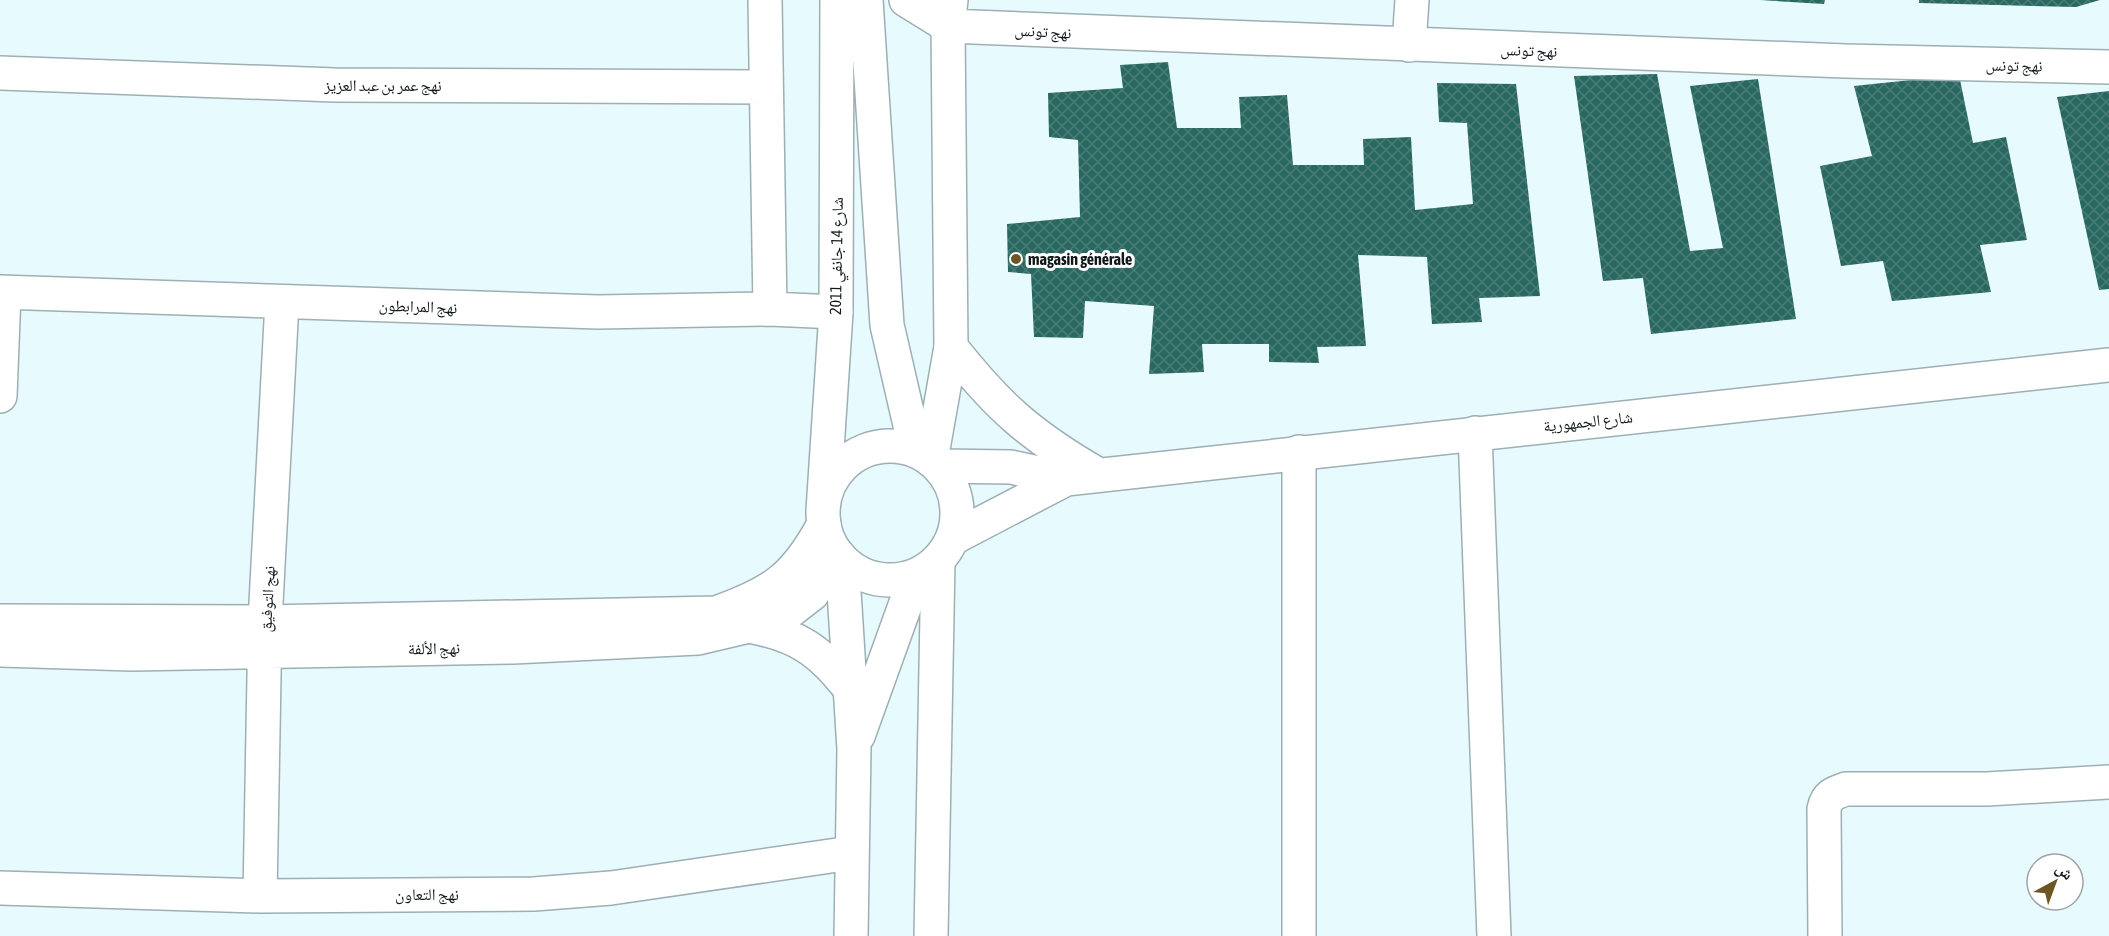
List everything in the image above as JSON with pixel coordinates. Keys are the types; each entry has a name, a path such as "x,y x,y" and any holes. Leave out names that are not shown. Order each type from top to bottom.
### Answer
{"street":[{"path":"765,0 770,309"},
{"name":"شارع 14 جانفي 2011","path":"823,518 836,312 837,0"},
{"path":"854,749 936,558 957,520 956,500 950,482 928,459 887,325 866,0"},
{"path":"906,0 950,13 951,347 928,459"},
{"path":"1409,45 1412,0"},
{"name":"نهج تونس","path":"950,13 1111,34 1220,35 1409,45 1845,61 2109,67"},
{"name":"نهج عمر بن عبد العزيز","path":"0,73 335,85 766,87"},
{"path":"0,396 2,292"},
{"name":"نهج المرابطون","path":"2,292 597,312 770,309 836,312"},
{"name":"نهج التوفيق","path":"260,896 265,637 282,302"},
{"path":"951,347 981,385 1016,420 1054,450 1082,477"},
{"name":"شارع الجمهورية","path":"1082,477 1175,469 1299,452 2109,364"},
{"path":"1475,433 1494,936"},
{"path":"851,936 854,749 840,557 823,518 827,490 838,471 854,457 873,448 895,446 928,459 1082,477"},
{"path":"1299,452 1299,936"},
{"path":"840,557 869,576 885,580 900,580 1082,477"},
{"name":"نهج الألفة","path":"552,631 716,614 758,599 782,581 809,552 823,518"},
{"name":"نهج الألفة","path":"0,621 265,637 552,631 698,638 749,626 789,611 812,594 840,557"},
{"path":"931,936 936,558"},
{"path":"749,626 779,632 807,645 831,664 850,689"},
{"name":"نهج الألفة","path":"0,650 132,654 265,637"},
{"path":"1825,936 1824,809 1826,801 1832,794 1846,789 1988,789 2109,782"},
{"name":"نهج التعاون","path":"0,888 260,896 534,894 611,888 851,853"}],"building":[{"path":"1760,0 1825,0 1824,4"},
{"path":"1919,0 2100,0 2076,7 1919,3"},
{"path":"1168,62 1177,128 1241,128 1239,97 1287,95 1293,165 1364,165 1363,139 1411,137 1415,210 1473,204 1467,123 1439,122 1437,83 1516,84 1540,296 1479,298 1482,322 1432,324 1427,257 1358,255 1366,346 1317,347 1319,363 1269,362 1269,344 1202,344 1204,372 1149,374 1154,306 1085,301 1083,338 1034,337 1031,274 1008,272 1007,224 1080,217 1078,140 1049,137 1048,93 1123,88 1120,65"},
{"path":"1657,74 1690,251 1723,248 1690,86 1758,79 1796,319 1651,334 1643,278 1603,281 1574,76"},
{"path":"1959,75 1973,143 2006,137 2027,240 1980,245 1991,292 1892,301 1883,261 1841,266 1820,166 1872,156 1854,86"},
{"path":"2109,91 2109,289 2099,290 2057,97"}],"place":[{"name":"magasin générale","path":"1016,259"}]}
